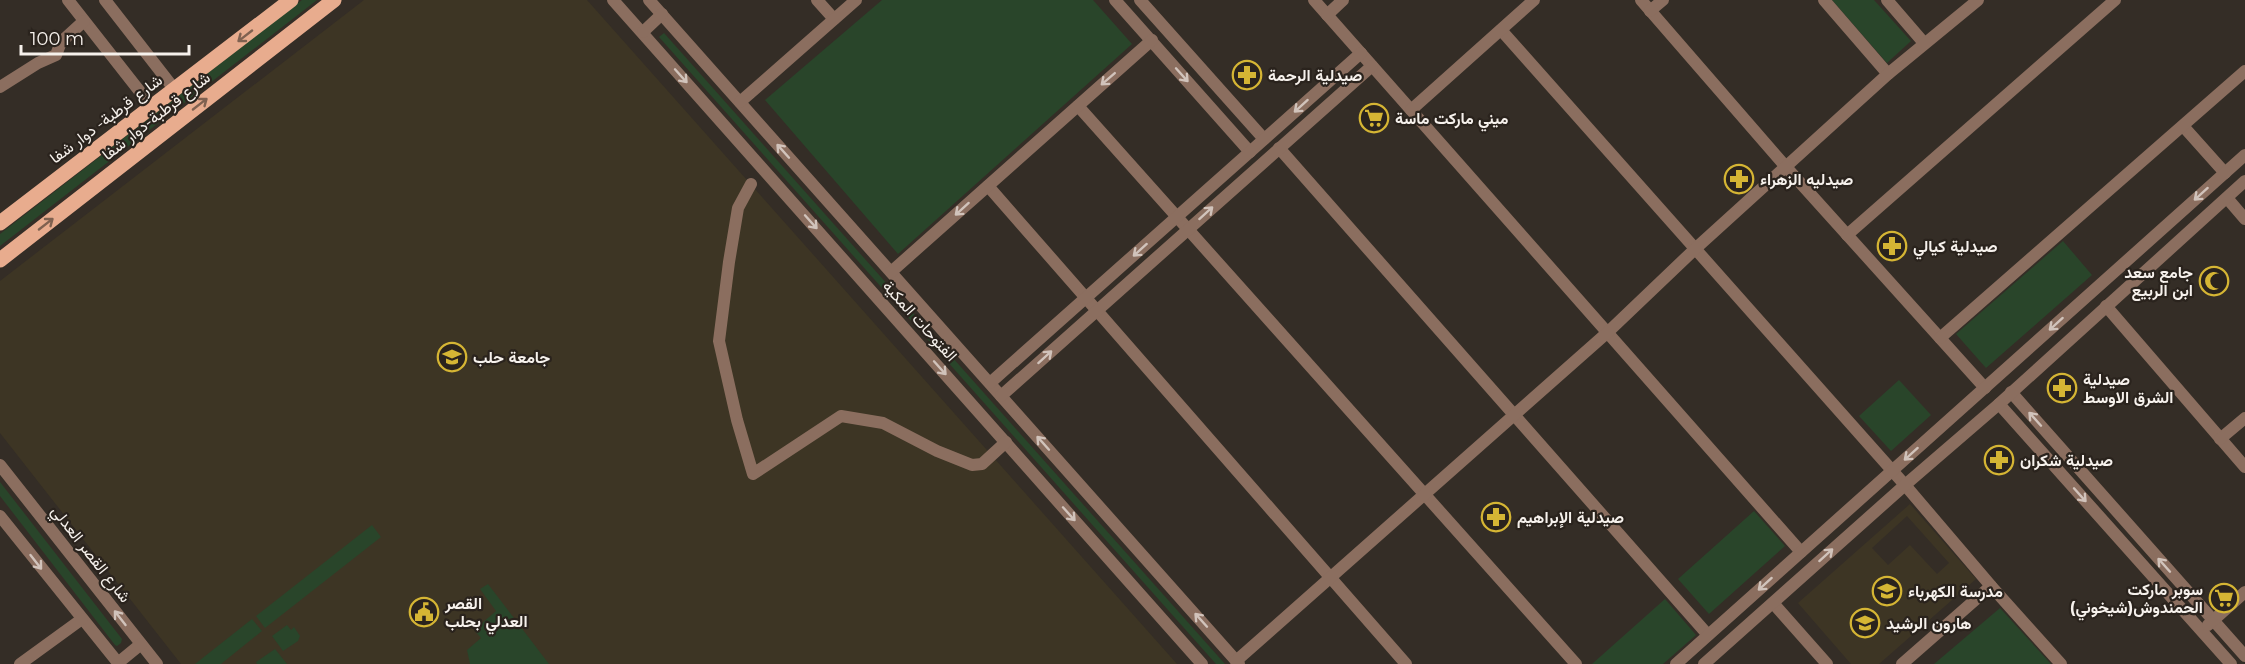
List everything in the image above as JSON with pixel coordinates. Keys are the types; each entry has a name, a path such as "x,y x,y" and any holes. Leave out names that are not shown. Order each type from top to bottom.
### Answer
{"main road":[{"name":"شارع قرطبة- دوار شفا","path":"0,223 291,0"},
{"name":"شارع قرطبة-دوار شفا","path":"0,260 334,0"}],"street":[{"path":"68,0 152,107"},
{"path":"105,0 175,90"},
{"name":"الفتوحات المكية","path":"613,0 1203,664"},
{"path":"649,0 1238,662 1330,577 1608,332 1695,249 1888,74 1978,0"},
{"path":"817,0 834,19"},
{"path":"740,102 856,0"},
{"path":"1115,0 1250,152"},
{"path":"1140,0 1264,139"},
{"path":"1314,0 1801,552"},
{"path":"1327,15 1343,0"},
{"path":"1411,110 1534,0"},
{"path":"1641,0 1786,167 1984,388"},
{"path":"1650,11 1663,0"},
{"path":"1824,0 1888,74"},
{"path":"1887,0 1924,44"},
{"path":"1847,235 2115,0"},
{"path":"643,32 662,14"},
{"path":"0,87 56,54 61,42 84,21"},
{"path":"1501,30 1905,484 1991,586 2061,664"},
{"path":"891,272 1152,40"},
{"path":"990,383 1361,53"},
{"path":"1001,396 1372,66"},
{"path":"1940,338 2245,71"},
{"path":"1078,106 1576,664"},
{"path":"2183,126 2225,173"},
{"path":"1279,148 1708,635"},
{"path":"1676,664 2245,155"},
{"path":"751,184 738,208 719,341 737,420 753,474 841,416 883,423 937,451 972,465 981,464 1006,442"},
{"path":"988,186 1406,664"},
{"path":"1704,664 1905,484 1999,404 2227,198 2242,188"},
{"path":"2227,198 2245,219"},
{"path":"2106,306 2245,467"},
{"path":"2011,392 2245,656"},
{"path":"1999,404 2231,664"},
{"path":"2220,439 2245,417"},
{"name":"شارع القصر العدلي","path":"0,465 157,664"},
{"path":"0,516 118,664 141,644"},
{"path":"1902,664 1991,586"},
{"path":"2202,631 2245,592"},
{"path":"1773,603 1827,664"},
{"path":"20,664 82,619"}],"shaded area":[{"name":"جامعة حلب","path":"364,0 587,0 1177,664 181,664 0,433 0,281"},
{"name":"مدرسة الكهرباء","path":"1910,504 1976,579 1879,664 1851,664 1798,603","holes":["1907,516 1949,563 1937,574 1910,545 1888,565 1872,548"]}],"green space":[{"path":"302,0 317,0 0,246 0,234"},
{"path":"882,0 1093,0 1132,44 898,254 765,100"},
{"path":"1832,0 1874,0 1911,41 1887,63"},
{"path":"664,33 1225,664 1216,664 659,37"},
{"path":"2063,241 2092,275 1986,368 1956,334"},
{"path":"1899,380 1931,415 1891,451 1859,416"},
{"path":"0,482 122,639 117,646 0,496"},
{"path":"1754,511 1785,546 1709,614 1678,579"},
{"path":"372,525 381,537 265,628 256,616"},
{"path":"488,584 549,664 470,664 467,650 481,638 474,630 496,611 480,589"},
{"path":"1665,599 1696,635 1663,664 1592,664"},
{"path":"2000,608 2051,664 1934,664"},
{"path":"252,619 262,631 221,664 195,664"},
{"path":"287,625 291,630 294,627 300,636 298,641 283,651 272,636"},
{"path":"275,649 287,664 257,664 256,662"}],"place":[{"name":"صيدلية الرحمة","path":"1247,75"},
{"name":"ميني ماركت ماسة","path":"1374,118"},
{"name":"صيدليه الزهراء","path":"1739,179"},
{"name":"صيدلية كيالي","path":"1892,246"},
{"name":"جامع سعد ابن الربيع","path":"2214,281"},
{"name":"جامعة حلب","path":"452,357"},
{"name":"صيدلية الشرق الاوسط","path":"2062,388"},
{"name":"صيدلية شكران","path":"1999,460"},
{"name":"صيدلية الإبراهيم","path":"1496,517"},
{"name":"مدرسة الكهرباء","path":"1887,591"},
{"name":"سوبر ماركت الحمندوش(شيخوني)","path":"2224,598"},
{"name":"القصر العدلي بحلب","path":"424,612"},
{"name":"هارون الرشيد","path":"1865,623"}]}
